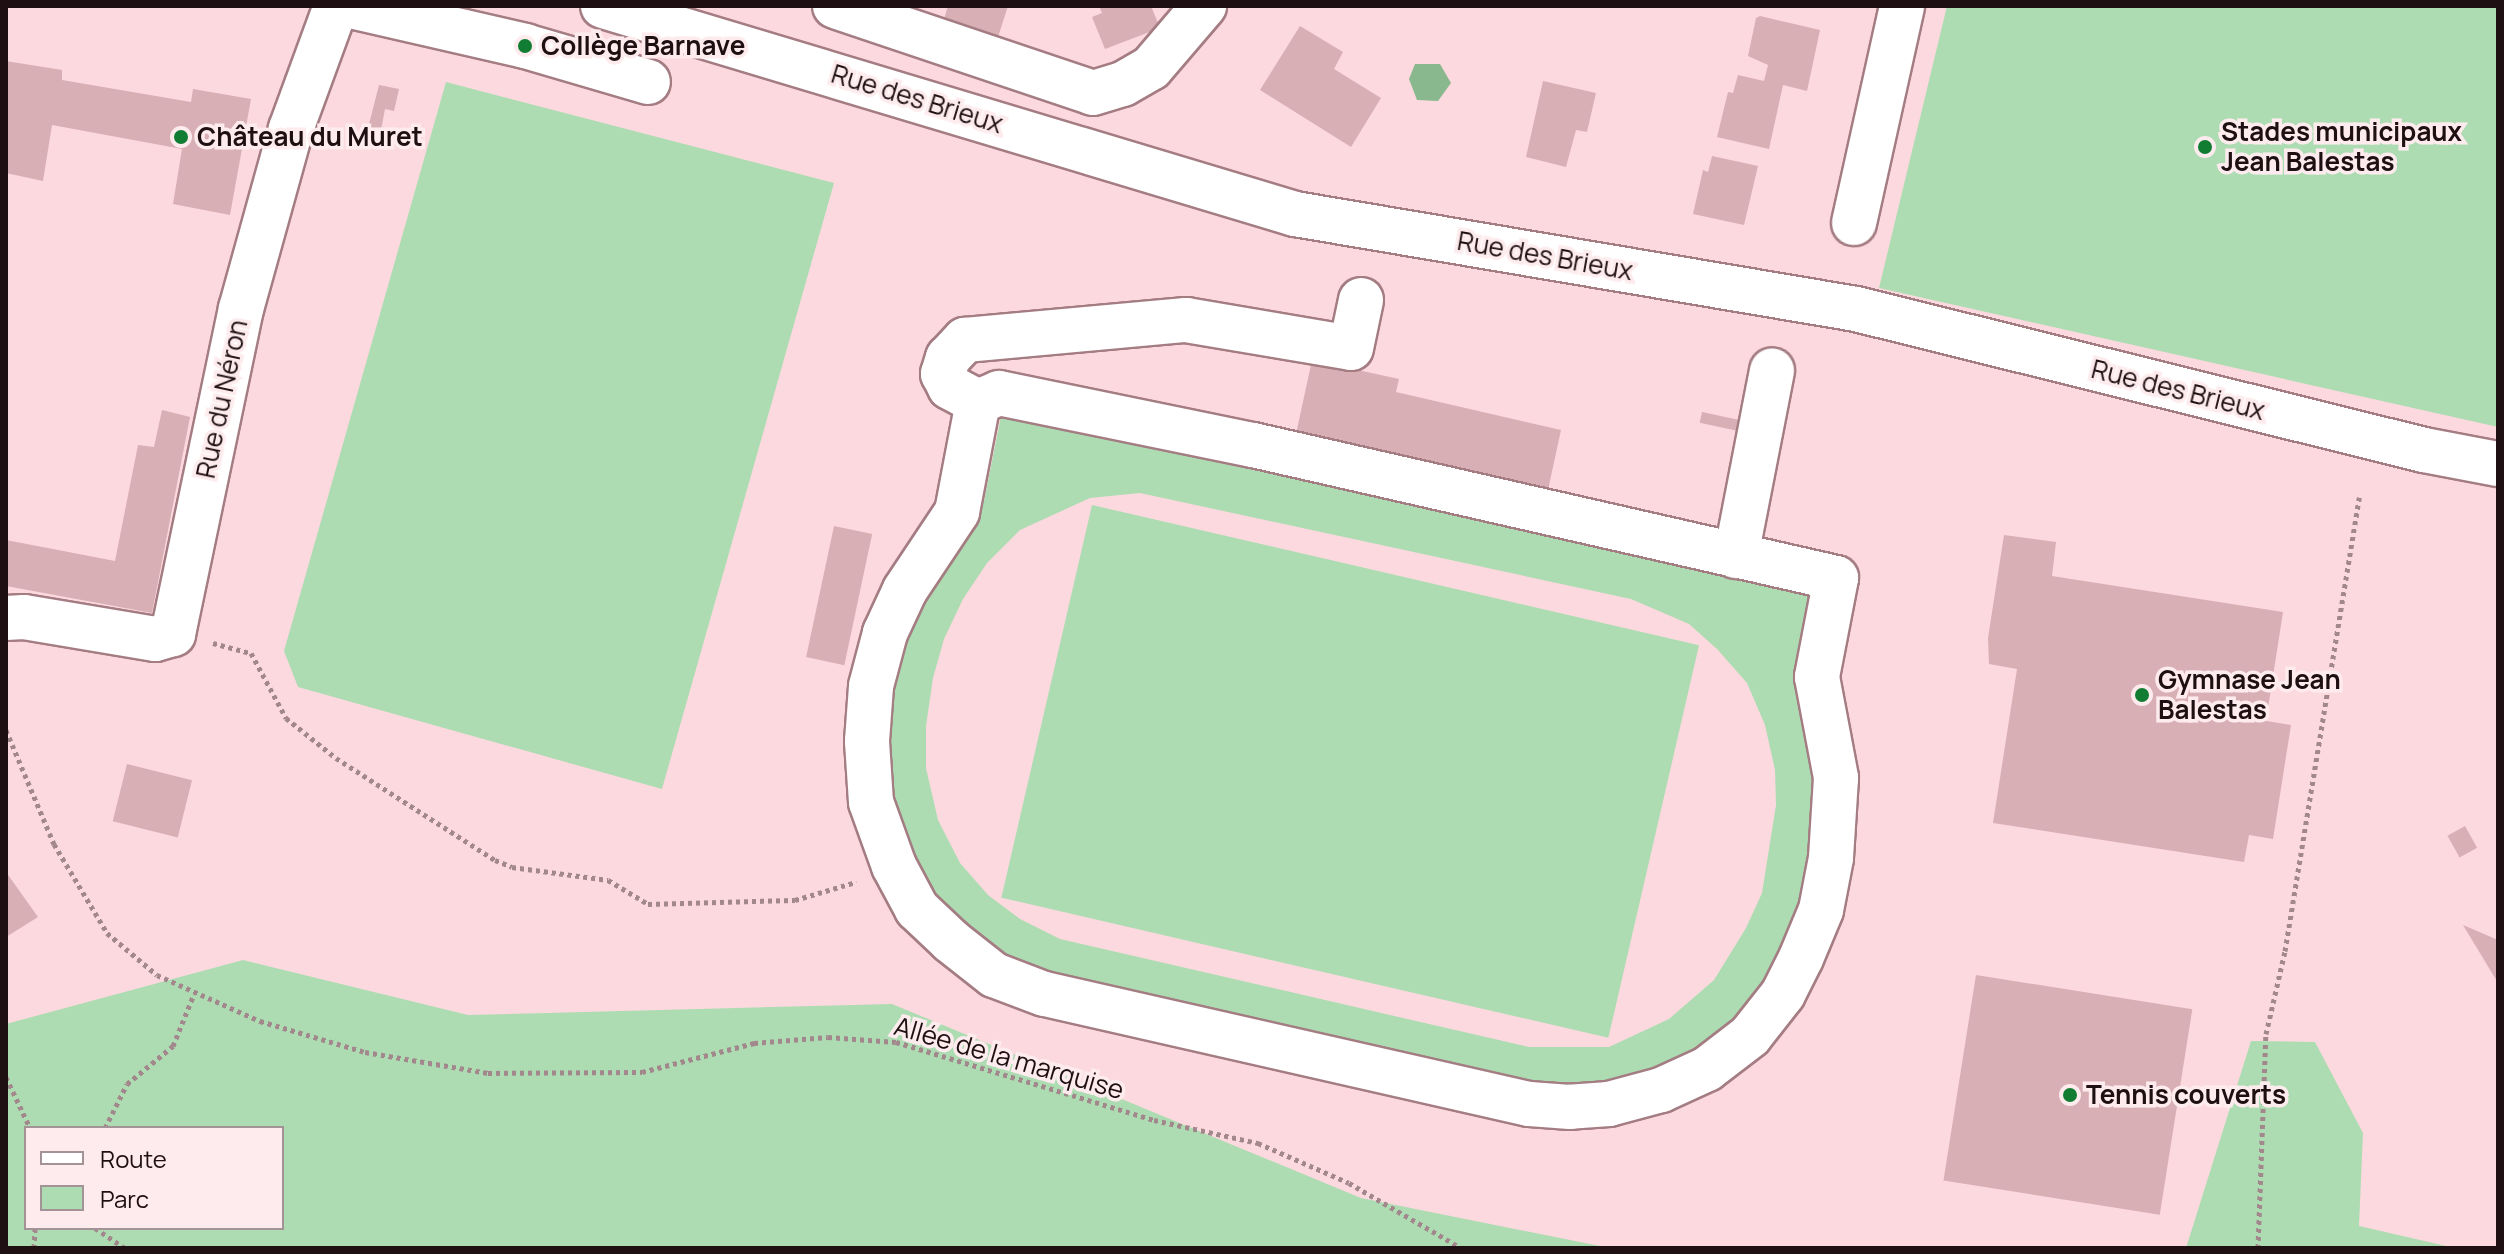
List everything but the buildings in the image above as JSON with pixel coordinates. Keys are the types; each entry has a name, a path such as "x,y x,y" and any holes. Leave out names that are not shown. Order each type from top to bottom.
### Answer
{"street":[{"name":"Rue du Néron","path":"173,634 241,309 295,115 336,6"},
{"path":"351,6 525,46 648,82"},
{"name":"Rue des Brieux","path":"603,6 662,14 1295,214 1856,309 2424,450 2498,464"},
{"path":"835,6 1093,93 1123,84 1151,68 1204,6"},
{"path":"1854,223 1902,6"},
{"path":"978,402 950,387 943,374 948,358 965,340 1186,320 1351,348 1361,300"},
{"path":"1736,556 1772,370"},
{"path":"999,393 1253,445 1836,578 1817,677 1836,778 1831,858 1821,910 1783,994 1750,1036 1707,1069 1661,1090 1609,1104 1570,1107 1529,1104 1044,994 994,975 917,909 894,866 871,802 867,741 871,686 885,633 905,590 957,512 978,402 999,393"},
{"path":"6,618 24,617 155,639 173,634"}],"path":[{"path":"2258,1248 2266,1034 2285,951 2359,497"},
{"path":"173,634 251,653 286,718 336,758 495,860 512,867 608,880 648,904 795,900 894,866"},
{"name":"Allée de la marquise","path":"6,730 54,844 107,933 157,975 260,1021 365,1052 488,1073 642,1072 754,1043 828,1037 896,1042 1154,1120 1258,1143 1349,1183 1461,1248"},
{"path":"106,1126 127,1084 173,1046 194,994"},
{"path":"6,1077 29,1126"},
{"path":"98,1230 125,1248"}],"green space":[{"name":"Stades municipaux Jean Balestas","path":"1947,6 2498,6 2498,427 1879,288"},
{"path":"446,82 834,183 662,789 298,687 284,651"},
{"path":"1003,406 1822,588 1823,840 1771,990 1687,1069 1567,1097 1049,986 944,917 896,838 879,710 936,557 984,501","holes":["1140,493 1631,599 1689,624 1717,649 1747,683 1765,725 1775,770 1776,805 1762,893 1746,928 1714,980 1669,1019 1609,1047 1529,1047 1060,939 1020,919 988,895 960,863 938,820 926,768 926,726 933,678 944,639 963,599 987,563 1020,530 1090,498"]},
{"path":"1092,505 1699,645 1608,1038 1001,898"},
{"path":"243,960 468,1015 892,1004 1361,1198 1610,1248 6,1248 6,1024"},
{"path":"2251,1041 2315,1042 2363,1133 2359,1226 2455,1248 2186,1248"}],"shaded area":[{"path":"1415,64 1440,64 1451,83 1438,101 1417,100 1409,79"}],"place":[{"name":"Collège Barnave","path":"525,46"},
{"name":"Château du Muret","path":"181,137"},
{"name":"Stades municipaux Jean Balestas","path":"2205,147"},
{"name":"Gymnase Jean Balestas","path":"2142,695"},
{"name":"Tennis couverts","path":"2070,1095"}]}
